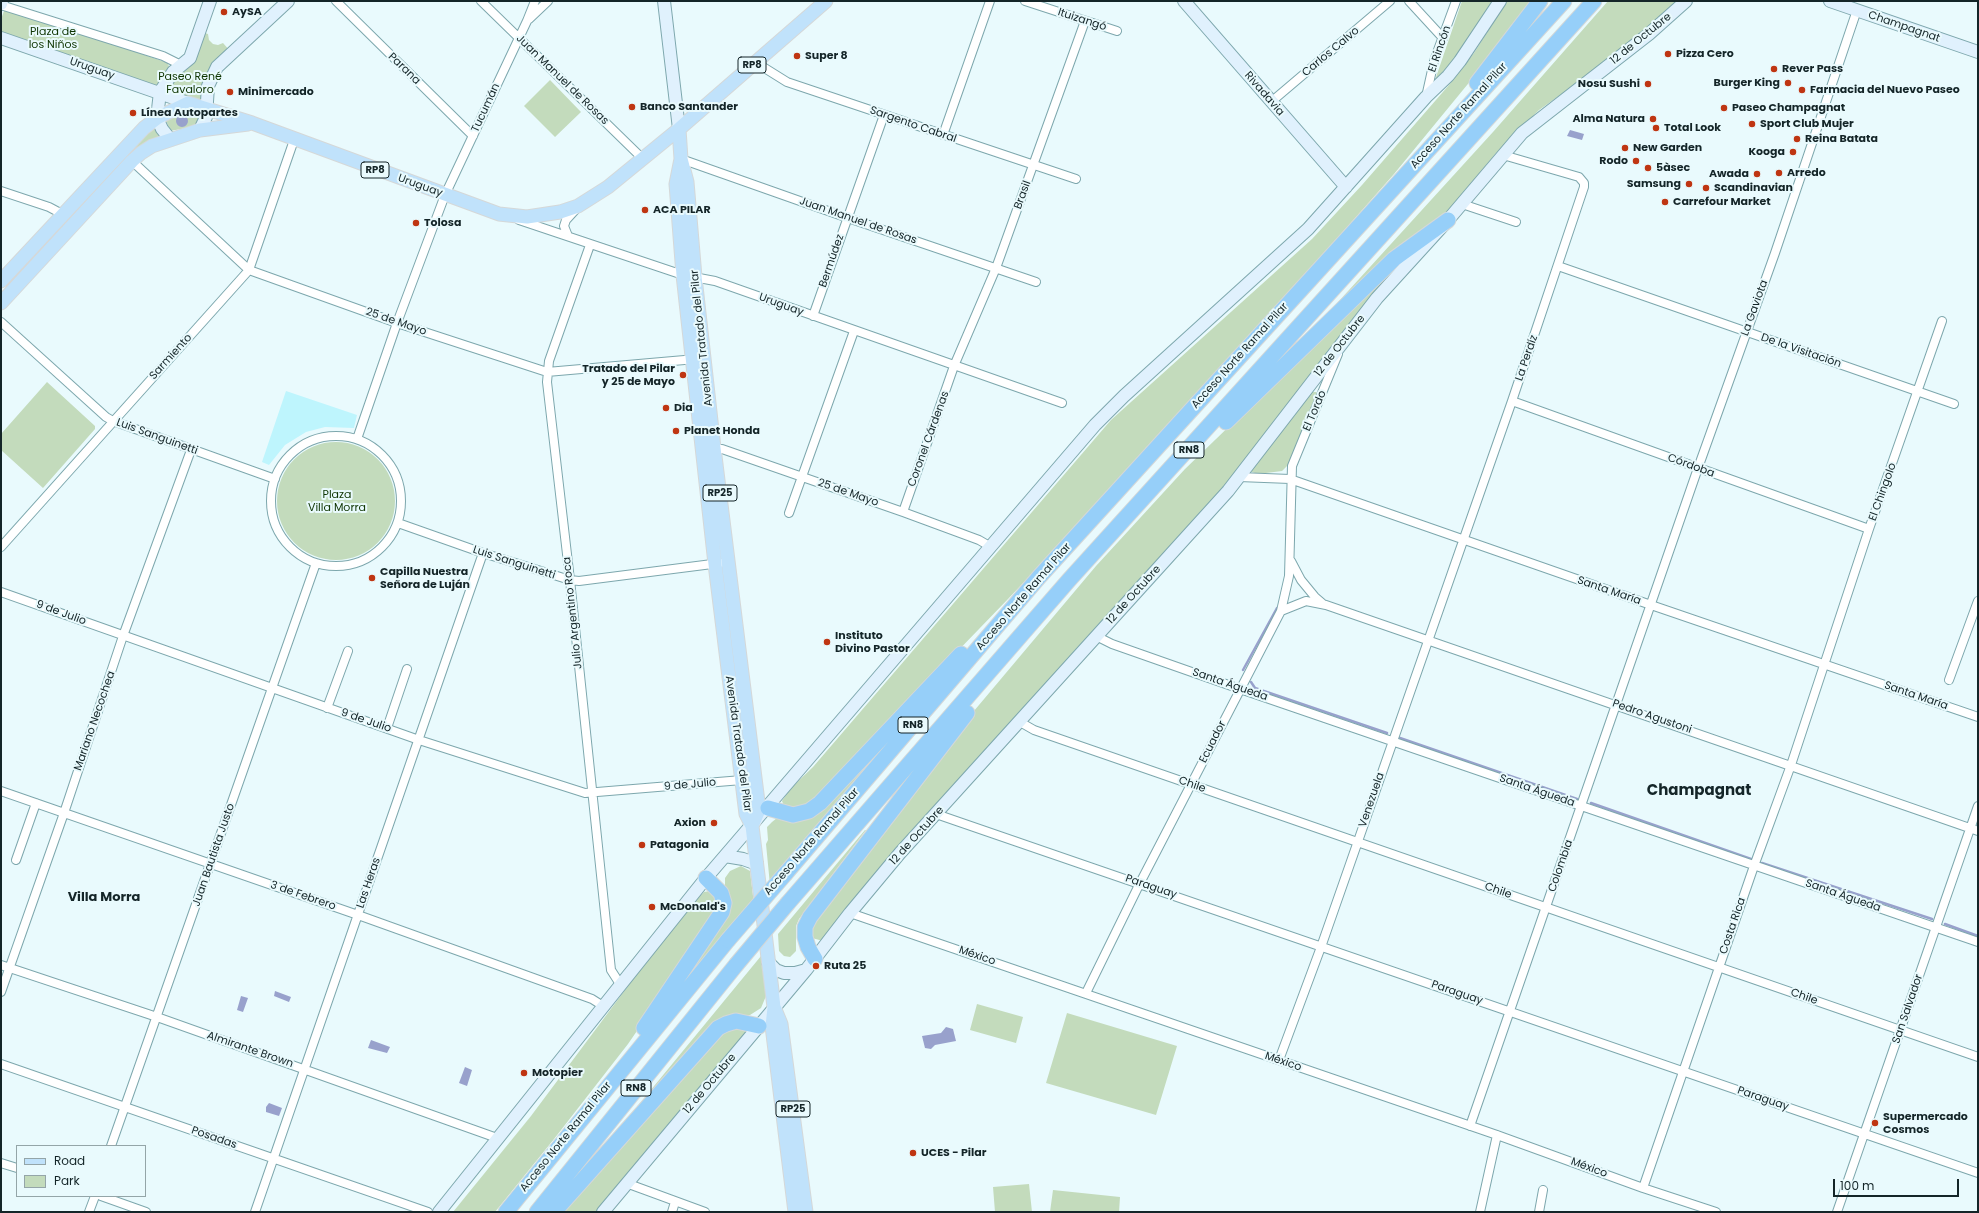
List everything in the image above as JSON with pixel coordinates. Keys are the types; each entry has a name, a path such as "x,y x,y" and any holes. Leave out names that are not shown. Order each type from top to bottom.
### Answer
{"highway":[{"path":"1415,165 1540,1"},
{"name":"Acceso Norte Ramal Pilar","path":"506,1212 564,1139 728,940 1039,577 1564,1"},
{"name":"Acceso Norte Ramal Pilar","path":"537,1212 736,965 788,903 1069,580 1594,1"},
{"path":"1172,468 1224,424 1394,259 1448,220"},
{"path":"768,808 784,814 798,814 809,811 827,798 982,631 1039,577"},
{"path":"810,964 805,937 805,927 810,917 1069,580"},
{"path":"564,1139 644,1028 720,915 724,903 722,896 715,886 706,878"},
{"path":"554,1212 718,1028 736,1021 759,1026"}],"main road":[{"name":"RP8","path":"578,206 608,187 643,159 826,1"},
{"name":"RP8","path":"188,103 252,123"},
{"path":"1,281 144,128 157,118 188,103"},
{"name":"RP8","path":"1,303 132,160 152,146 170,139 200,130 252,123"},
{"name":"Uruguay","path":"252,123 445,196 499,214 527,217 542,216 578,206"},
{"name":"Avenida Tratado del Pilar","path":"678,129 681,159 687,182 689,276 708,449 715,564 746,814 752,826"},
{"name":"Avenida Tratado del Pilar","path":"708,449 728,563 759,810 752,826"},
{"name":"RP25","path":"752,826 774,1006 772,1026 795,1212"},
{"name":"RP25","path":"774,1006 781,1024 806,1212"}],"street":[{"path":"2,1 1,4 163,56 181,65"},
{"path":"170,139 162,129 157,118 160,92 173,72 190,58 210,1"},
{"path":"200,130 205,123 208,86 217,67 288,1"},
{"name":"Parana","path":"336,1 473,136"},
{"name":"Juan Manuel de Rosas","path":"481,1 643,159"},
{"name":"Tucumán","path":"445,196 535,1"},
{"name":"Tucumán","path":"527,21 548,1"},
{"name":"RP25","path":"664,1 678,129"},
{"path":"943,135 990,1"},
{"name":"Ituizangó","path":"1025,1 1034,2 1084,21 1117,31"},
{"name":"Rivadavia","path":"1184,1 1346,187"},
{"name":"Carlos Calvo","path":"1271,102 1390,1"},
{"path":"1409,1 1443,38"},
{"name":"El Rincón","path":"1426,97 1434,61 1456,1"},
{"path":"439,1212 706,878 1110,410 1299,238 1426,97 1441,84 1460,61 1500,1"},
{"name":"12 de Octubre","path":"603,1212 759,1026 850,913 936,814 1239,477 1377,298 1462,204 1503,154 1522,133 1650,34 1686,1"},
{"name":"Champagnat","path":"1830,1 1978,52"},
{"name":"La Gaviota","path":"1651,606 1746,331 1775,253 1858,10"},
{"name":"Brasil","path":"954,366 996,268 1034,166 1084,21"},
{"name":"Uruguay","path":"1,38 188,103"},
{"name":"Sargento Cabral","path":"755,62 787,82 1076,179"},
{"name":"Bermúdez","path":"813,316 884,115"},
{"name":"Sarmiento","path":"1,547 249,270 294,140"},
{"name":"La Perdíz","path":"1463,540 1512,402 1584,187 1582,180 1578,177 1503,154"},
{"name":"Juan Manuel de Rosas","path":"681,159 1036,282"},
{"name":"25 de Mayo","path":"132,160 249,270 397,323 547,372 699,359"},
{"path":"1,191 49,207 64,215"},
{"path":"357,439 397,323 445,196"},
{"path":"1462,204 1516,222"},
{"path":"568,236 564,226 566,220 578,206"},
{"name":"Uruguay","path":"499,214 689,276 714,281 1062,403"},
{"name":"Julio Argentino Roca","path":"590,244 549,361 547,372 611,970 620,984"},
{"name":"De la Visitación","path":"1558,266 1954,404"},
{"name":"El Chingolo","path":"1824,664 1869,529 1919,391 1942,321"},
{"name":"Luis Sanguinetti","path":"1,322 106,417 191,450 275,479"},
{"path":"790,513 854,331"},
{"name":"El Tordo","path":"1290,479 1292,466 1341,344"},
{"name":"Coronel Cárdenas","path":"903,512 954,366"},
{"path":"1310,385 1322,394"},
{"name":"Córdoba","path":"1512,402 1869,529"},
{"path":"330,436 348,436 357,439 378,450 391,465 400,484 402,504 398,523 389,539 381,548 361,561 344,566 316,563 306,559 292,549 281,536 274,520 271,503 275,479 283,462 296,449 312,440 330,436"},
{"name":"25 de Mayo","path":"708,449 722,449 903,512 979,540 991,547"},
{"name":"Mariano Necochea","path":"1,992 64,813 123,636 191,450"},
{"name":"Santa María","path":"1239,477 1290,479 1651,606 1978,717"},
{"name":"Ecuador","path":"1086,993 1140,883 1281,611 1287,591 1290,559 1290,479"},
{"name":"Luis Sanguinetti","path":"398,523 483,554 570,580 579,581 728,563"},
{"name":"Venezuela","path":"1278,1060 1321,947 1463,540"},
{"name":"Las Heras","path":"255,1212 483,554"},
{"name":"Pedro Agustoni","path":"1290,559 1306,586 1315,597 1326,605"},
{"name":"Juan Bautista Justo","path":"111,1145 316,563"},
{"path":"1281,611 1299,603 1306,586 1294,583 1287,591 1291,602 1299,603"},
{"name":"9 de Julio","path":"1,592 419,740 585,793 591,794 742,780"},
{"name":"Pedro Agustoni","path":"1299,603 1306,601 1326,605 1974,829"},
{"path":"1949,680 1978,601"},
{"name":"Colombia","path":"1470,1126 1651,606"},
{"name":"Santa Águeda","path":"1096,636 1240,689 1978,942"},
{"path":"327,708 348,650"},
{"name":"Costa Rica","path":"1643,1188 1718,967 1791,765 1824,664"},
{"path":"387,728 407,669"},
{"name":"Chile","path":"1020,722 1034,730 1978,1057"},
{"name":"3 de Febrero","path":"1,791 358,915 592,999 603,1006"},
{"path":"16,860 36,803"},
{"name":"San Salvador","path":"1837,1212 1936,928 1974,829 1978,806"},
{"name":"Paraguay","path":"936,814 1140,883 1321,947 1978,1173"},
{"path":"725,856 743,859 757,864"},
{"name":"México","path":"850,913 1497,1134 1643,1188 1716,1212"},
{"path":"768,962 776,970 784,973 795,973 810,964"},
{"name":"Almirante Brown","path":"1,965 157,1017 497,1138"},
{"name":"Posadas","path":"1,1064 428,1212"},
{"path":"1480,1212 1497,1134"},
{"path":"1,1163 16,1168"},
{"path":"626,1183 705,1212"},
{"path":"1539,1212 1543,1190"},
{"path":"89,1212 95,1197"},
{"path":"103,1197 146,1212"},
{"path":"672,1212 675,1202"}],"shaded area":[{"path":"180,115 184,115 188,121 184,127 180,127 176,123 176,119"},
{"path":"1570,130 1584,134 1582,140 1567,136"},
{"path":"286,391 357,415 354,428 325,427 306,432 285,445 269,465 262,462"},
{"path":"275,991 291,997 289,1002 274,996"},
{"path":"241,996 248,998 243,1012 237,1010"},
{"path":"946,1027 953,1029 956,1041 935,1045 931,1049 925,1048 922,1036 941,1033"},
{"path":"371,1040 390,1047 387,1053 368,1048"},
{"path":"465,1067 472,1070 467,1086 459,1083"},
{"path":"269,1103 282,1108 279,1116 266,1112 266,1107"}],"green space":[{"path":"1462,1 1496,1 1471,41 1434,83"},
{"path":"1507,1 1536,1 1394,174 1265,320 1126,474 1008,599 805,809 784,806 782,801 790,789 813,767 1111,420 1312,239 1362,185 1449,85 1474,53"},
{"path":"1608,1 1677,1 1656,22 1601,66 1539,110 1496,153 1452,207 1436,223 1308,335 1493,132"},
{"name":"Plaza de los Niños","path":"10,9 168,63 169,67 158,87 1,36 1,19 4,11"},
{"name":"Paseo René Favaloro","path":"205,33 208,34 209,40 213,44 218,45 223,43 230,51 202,98 198,101 168,90"},
{"path":"550,80 581,112 555,137 524,106"},
{"path":"190,109 199,113 201,116 198,124 192,127 170,131 166,120"},
{"path":"154,128 160,137 25,269 32,257 142,137"},
{"path":"1396,265 1398,268 1239,472 823,941 812,938 810,929 947,743 1096,566 1185,469"},
{"path":"47,382 95,426 95,429 43,488 1,450 1,434"},
{"path":"1312,392 1316,392 1318,395 1289,464 1282,471 1258,474 1252,472 1251,470"},
{"name":"Plaza Villa Morra","path":"336,442 359,446 378,459 391,478 395,501 391,524 378,543 359,556 336,560 313,556 294,543 281,524 277,501 281,478 294,459 313,446"},
{"path":"900,727 770,885 766,844 768,840 767,827 777,818 796,819"},
{"path":"865,830 799,919 796,926 796,951 790,957 784,956 779,951 778,934"},
{"path":"741,866 750,871 754,904 645,1035 690,965 725,892 725,878 730,871"},
{"path":"710,891 715,895 718,906 702,936 628,1044 554,1139 495,1212 453,1212 531,1116 634,978 699,897 704,892"},
{"path":"761,956 766,996 761,1008 750,1015 735,1015 622,1125"},
{"path":"977,1004 1023,1017 1016,1043 970,1030"},
{"path":"1067,1013 1177,1046 1156,1115 1046,1083"},
{"path":"725,1028 745,1029 746,1033 600,1212 561,1212"},
{"path":"1029,1184 1032,1212 995,1212 993,1187"},
{"path":"1053,1190 1120,1197 1119,1212 1050,1212"}],"waterway":[{"path":"1243,670 1277,608"},
{"path":"1251,682 1255,688 1387,733"},
{"path":"1400,738 1577,799"},
{"path":"1591,803 1751,859"},
{"path":"1762,863 1932,919"},
{"path":"1945,924 1978,936"}],"place":[{"name":"AySA","path":"224,12"},
{"name":"Pizza Cero","path":"1668,54"},
{"name":"Super 8","path":"797,56"},
{"name":"Rever Pass","path":"1774,69"},
{"name":"Burger King","path":"1788,83"},
{"name":"Nosu Sushi","path":"1648,84"},
{"name":"Farmacia del Nuevo Paseo","path":"1802,90"},
{"name":"Minimercado","path":"230,92"},
{"name":"Banco Santander","path":"632,107"},
{"name":"Paseo Champagnat","path":"1724,108"},
{"name":"Línea Autopartes","path":"133,113"},
{"name":"Alma Natura","path":"1653,119"},
{"name":"Sport Club Mujer","path":"1752,124"},
{"name":"Total Look","path":"1656,128"},
{"name":"Reina Batata","path":"1797,139"},
{"name":"New Garden","path":"1625,148"},
{"name":"Kooga","path":"1793,152"},
{"name":"Rodo","path":"1636,161"},
{"name":"5àsec","path":"1648,168"},
{"name":"Arredo","path":"1779,173"},
{"name":"Awada","path":"1757,174"},
{"name":"Samsung","path":"1689,184"},
{"name":"Scandinavian","path":"1706,188"},
{"name":"Carrefour Market","path":"1665,202"},
{"name":"ACA PILAR","path":"645,210"},
{"name":"Tolosa","path":"416,223"},
{"name":"Tratado del Pilar y 25 de Mayo","path":"683,375"},
{"name":"Dia","path":"666,408"},
{"name":"Planet Honda","path":"676,431"},
{"name":"Capilla Nuestra Señora de Luján","path":"372,578"},
{"name":"Instituto Divino Pastor","path":"827,642"},
{"name":"Axion","path":"714,823"},
{"name":"Patagonia","path":"642,845"},
{"name":"McDonald's","path":"652,907"},
{"name":"Ruta 25","path":"816,966"},
{"name":"Motopier","path":"524,1073"},
{"name":"Supermercado Cosmos","path":"1875,1123"},
{"name":"UCES - Pilar","path":"913,1153"}],"district":[{"name":"Champagnat","path":"1699,791"},
{"name":"Villa Morra","path":"104,898"}]}
